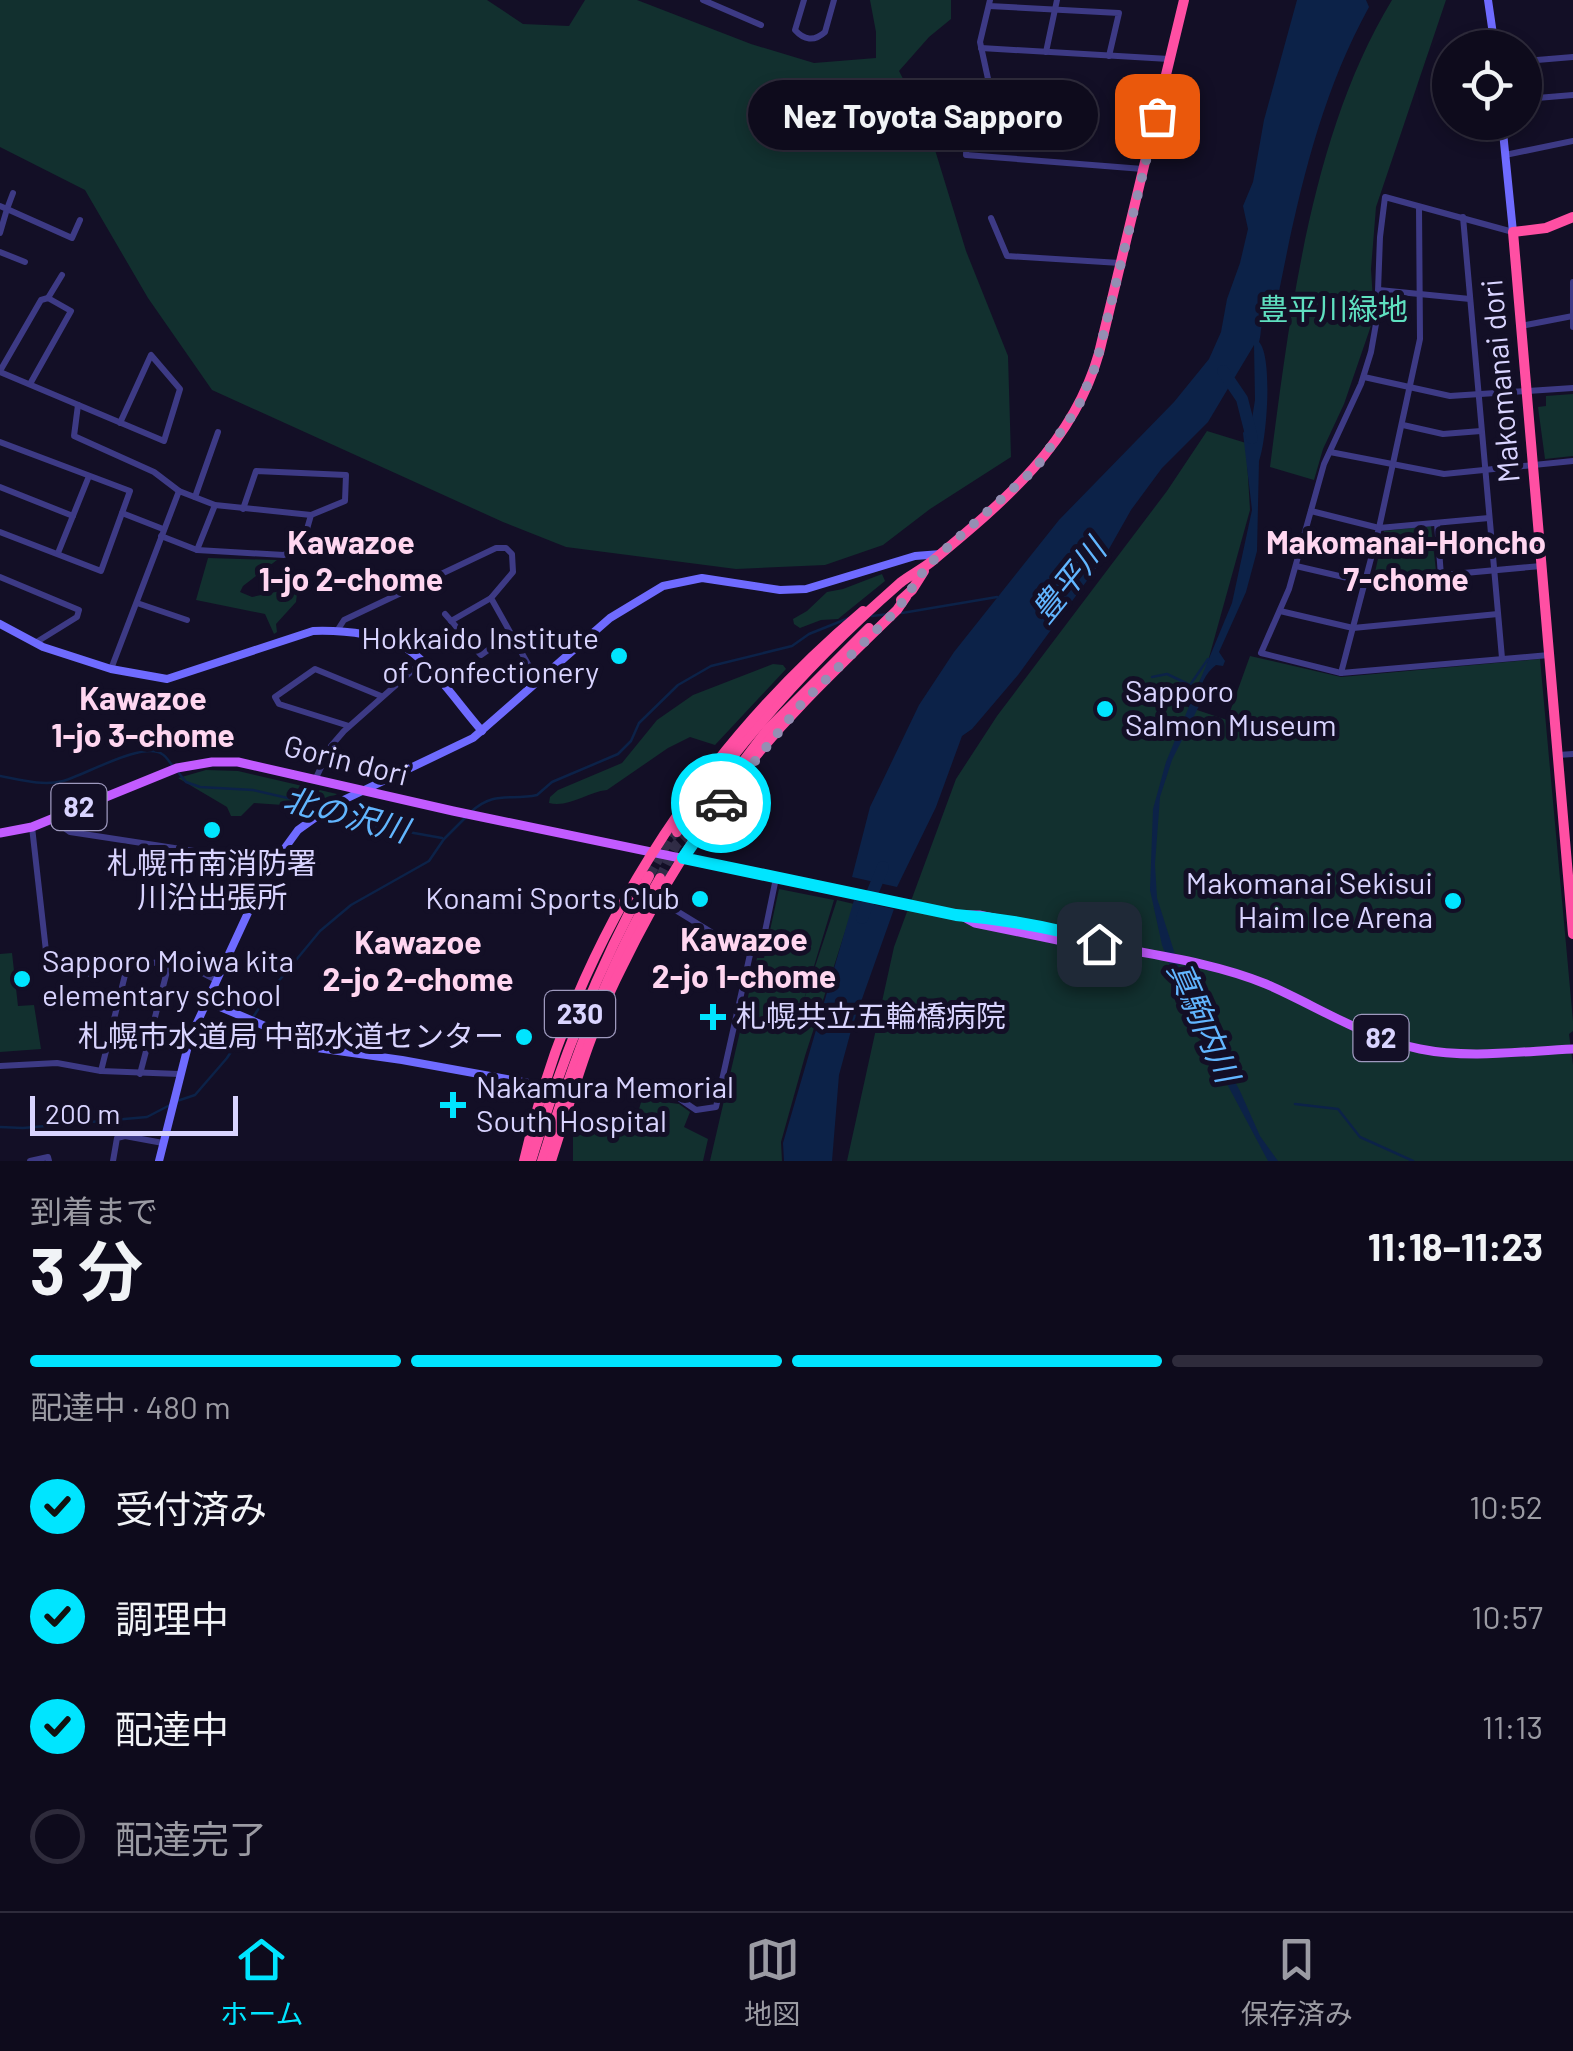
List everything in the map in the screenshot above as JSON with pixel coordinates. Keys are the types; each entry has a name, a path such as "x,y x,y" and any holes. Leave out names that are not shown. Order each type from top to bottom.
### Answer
{"highway":[{"path":"524,1161 544,1086 586,977 654,852 729,746 796,672 1028,478 1062,434 1083,398 1096,365 1184,0"},
{"path":"1513,232 1546,228 1573,216"},
{"name":"Makomanai dori","path":"1513,232 1573,934"},
{"path":"551,1161 599,1018 620,970 683,858 757,756 803,702 902,600 927,566"},
{"path":"875,605 731,758 682,833 750,750 830,665 902,600"},
{"name":"230","path":"532,1161 577,1022 614,941 654,877 584,1032 542,1161"}],"main road":[{"name":"Gorin dori","path":"0,833 32,826 156,776 199,763 238,762 452,812 654,852"},
{"name":"82","path":"654,852 962,916 974,923 1202,965 1266,984 1364,1031 1422,1050 1454,1053 1573,1049"}],"street":[{"path":"703,0 723,4 762,25"},
{"path":"804,0 796,30 802,38 810,39 825,32 834,0"},
{"path":"1488,0 1492,30"},
{"path":"990,88 982,48 990,3 1056,4 1119,14 1109,56"},
{"path":"1046,52 1056,4"},
{"path":"982,48 1170,59"},
{"path":"1542,59 1573,56"},
{"path":"956,84 990,88 1062,94 1057,137 954,127 938,87 956,84"},
{"path":"1542,98 1573,95"},
{"path":"968,130 966,155 1144,170"},
{"path":"1152,136 1195,148"},
{"name":"Makomanai dori","path":"1504,140 1513,232"},
{"path":"1505,155 1573,141"},
{"path":"0,233 4,208 13,192"},
{"path":"1513,232 1386,197 1380,236 1378,318 1364,377 1330,452 1296,566 1262,653 1341,673 1549,655"},
{"path":"1341,673 1412,388 1422,294 1419,207"},
{"path":"4,208 72,238 80,220"},
{"path":"1463,216 1502,658"},
{"path":"990,218 1006,256 1121,263"},
{"path":"0,252 25,262"},
{"path":"62,275 48,298 41,300 0,371 164,442 180,389 151,355 120,422"},
{"path":"1573,282 1573,327"},
{"path":"1379,290 1470,299"},
{"path":"30,384 72,311 48,298"},
{"path":"1522,326 1572,316"},
{"path":"1364,377 1450,396 1573,388"},
{"path":"78,405 74,436 215,505 243,508 311,515 345,501 346,474 256,471 243,508"},
{"path":"1403,425 1443,434 1482,431"},
{"path":"194,496 218,432"},
{"path":"0,442 130,491 100,570 0,532"},
{"path":"1330,452 1444,474 1573,461"},
{"path":"58,553 88,476"},
{"path":"0,486 73,516"},
{"path":"111,669 179,490"},
{"path":"197,550 215,505"},
{"path":"1311,512 1379,528 1490,518"},
{"path":"122,513 197,550 284,555 303,542 311,515"},
{"path":"1437,523 1441,576"},
{"path":"337,631 344,620 496,548 506,548 512,554 514,572 492,598 448,618 481,655 511,634"},
{"path":"159,1161 179,1074 206,1001 272,863 298,830 316,816 458,747 482,731 610,618 673,582 702,578 780,590 806,589 916,556 941,554"},
{"path":"1296,566 1365,582 1541,566"},
{"path":"0,577 79,610 76,617 35,643"},
{"path":"492,598 538,683"},
{"path":"137,603 187,620"},
{"path":"1280,611 1353,628 1498,614"},
{"path":"0,624 35,643 111,669 167,679 313,631 337,631 399,645 422,662 482,731"},
{"path":"315,780 332,746 349,726 422,662"},
{"path":"349,726 279,704 274,697 315,668 382,696"},
{"path":"1558,755 1573,754"},
{"path":"52,818 70,832 272,863"},
{"path":"32,826 46,951"},
{"path":"658,899 734,946 762,951 776,878"},
{"path":"655,1082 696,1110 716,1107 751,950"},
{"path":"140,1074 170,960"},
{"path":"90,974 178,960 216,980"},
{"path":"101,1071 127,967"},
{"path":"206,1001 317,1048 544,1086"},
{"path":"0,1066 57,1063 101,1071 179,1074"},
{"path":"114,1161 117,1138 163,1143"},
{"path":"30,1161 48,1157 48,1161"}],"green space":[{"path":"0,0 487,0 523,24 569,26 585,0 637,0 751,44 814,63 876,58 870,0 951,0 951,19 899,71 928,127 966,251 1008,356 1011,457 930,509 883,545 825,565 736,569 566,547 503,522 212,390 148,298 85,190 0,147"},
{"name":"豊平川緑地","path":"1392,0 1446,0 1436,30 1432,30 1432,41 1376,207 1371,269 1374,317 1314,480 1270,467 1308,226 1323,166 1364,52"},
{"path":"1573,394 1573,456 1545,459 1538,407 1546,406 1546,396"},
{"path":"1207,431 1246,443 1250,510 1205,672 1185,706 1227,720 1250,656 1341,677 1540,659 1573,1021 1569,1034 1573,1065 1573,1161 847,1161 894,947 956,779 997,716 1167,491"},
{"path":"1431,526 1436,571 1374,577 1384,531"},
{"path":"208,558 277,560 240,592 252,597 290,589 297,594 296,602 276,624 277,632 274,634 265,614 196,600"},
{"path":"882,574 885,581 838,619 800,628 794,624 793,619 827,592"},
{"path":"773,664 786,669 715,745 690,737 607,790 564,803 549,803 558,790 622,763 657,720 693,695"},
{"path":"206,770 238,771 337,794 307,813 283,805 254,803 241,816 231,816 227,807 178,778"},
{"path":"779,889 834,900 802,1006 837,900 854,904 805,1056 781,1142 782,1161 710,1161 757,958 764,958"},
{"path":"12,953 18,1006 34,1005 41,1049 0,1052 0,954"},
{"path":"642,1099 679,1104 690,1112 684,1127 708,1139 703,1161 573,1161 573,1122 595,1116 637,1116"}],"water":[{"path":"1297,0 1366,0 1369,7 1321,119 1299,197 1274,317 1262,326 1259,342 1266,364 1267,399 1259,461 1257,551 1246,592 1219,652 1225,661 1223,666 1216,665 1205,678 1199,706 1172,760 1160,797 1155,864 1157,898 1188,995 1260,1136 1278,1161 1268,1161 1183,1001 1162,945 1150,890 1153,809 1166,762 1232,603 1252,510 1243,433 1252,419 1255,400 1254,345 1208,422 1162,468 1131,510 1105,556 1018,675 962,736 936,807 897,887 852,877 870,807 919,705 954,652 1059,520 1174,402 1209,359 1221,332 1240,263 1248,229 1243,206 1253,182 1264,120"},
{"path":"854,900 894,909 839,1075 832,1161 784,1161 783,1143"}],"waterway":[{"name":"真駒内川","path":"1223,371 1242,399 1252,438"},
{"name":"北の沢川","path":"902,613 997,597"},
{"name":"北の沢川","path":"872,616 889,614"},
{"name":"北の沢川","path":"471,812 487,801 537,795 552,782 618,754 631,741 639,723 678,685 711,666 792,646 809,634 849,618"},
{"path":"1152,677 1167,674 1190,685 1208,659"},
{"name":"北の沢川","path":"0,776 55,782 128,755 153,751 164,755 173,766"},
{"name":"北の沢川","path":"178,772 186,782 200,787 253,790 321,811"},
{"name":"北の沢川","path":"328,814 341,820 442,838"},
{"path":"177,1101 195,1095 227,1058 268,994 320,931 351,905 429,861 465,818"},
{"name":"豊平川","path":"862,918 883,867"},
{"path":"1295,1104 1338,1109 1360,1137 1413,1161"},
{"path":"0,1127 147,1117 170,1105"}],"tunnel":[{"path":"649,876 677,832"},
{"path":"660,878 676,845 688,834"}],"way so far":[{"path":"721,803 803,702 897,610 927,566 1028,478 1062,434 1096,365 1157,116"}],"place":[{"name":"Nez Toyota Sapporo","path":"1157,116"},
{"name":"Hokkaido Institute of Confectionery","path":"619,656"},
{"name":"Sapporo Salmon Museum","path":"1105,709"},
{"name":"札幌市南消防署 川沿出張所","path":"212,830"},
{"name":"Konami Sports Club","path":"700,899"},
{"name":"Makomanai Sekisui Haim Ice Arena","path":"1453,901"},
{"name":"Sapporo Moiwa kita elementary school","path":"22,979"},
{"name":"札幌共立五輪橋病院","path":"713,1017"},
{"name":"札幌市水道局 中部水道センター","path":"524,1037"},
{"name":"Nakamura Memorial South Hospital","path":"453,1105"}],"district":[{"name":"Kawazoe 1-jo 2-chome","path":"351,562"},
{"name":"Makomanai-Honcho 7-chome","path":"1406,562"},
{"name":"Kawazoe 1-jo 3-chome","path":"143,718"},
{"name":"Kawazoe 2-jo 1-chome","path":"744,958"},
{"name":"Kawazoe 2-jo 2-chome","path":"418,962"}],"route":[{"path":"721,803 683,858 956,915 978,914 1074,934 1099,944"}]}
